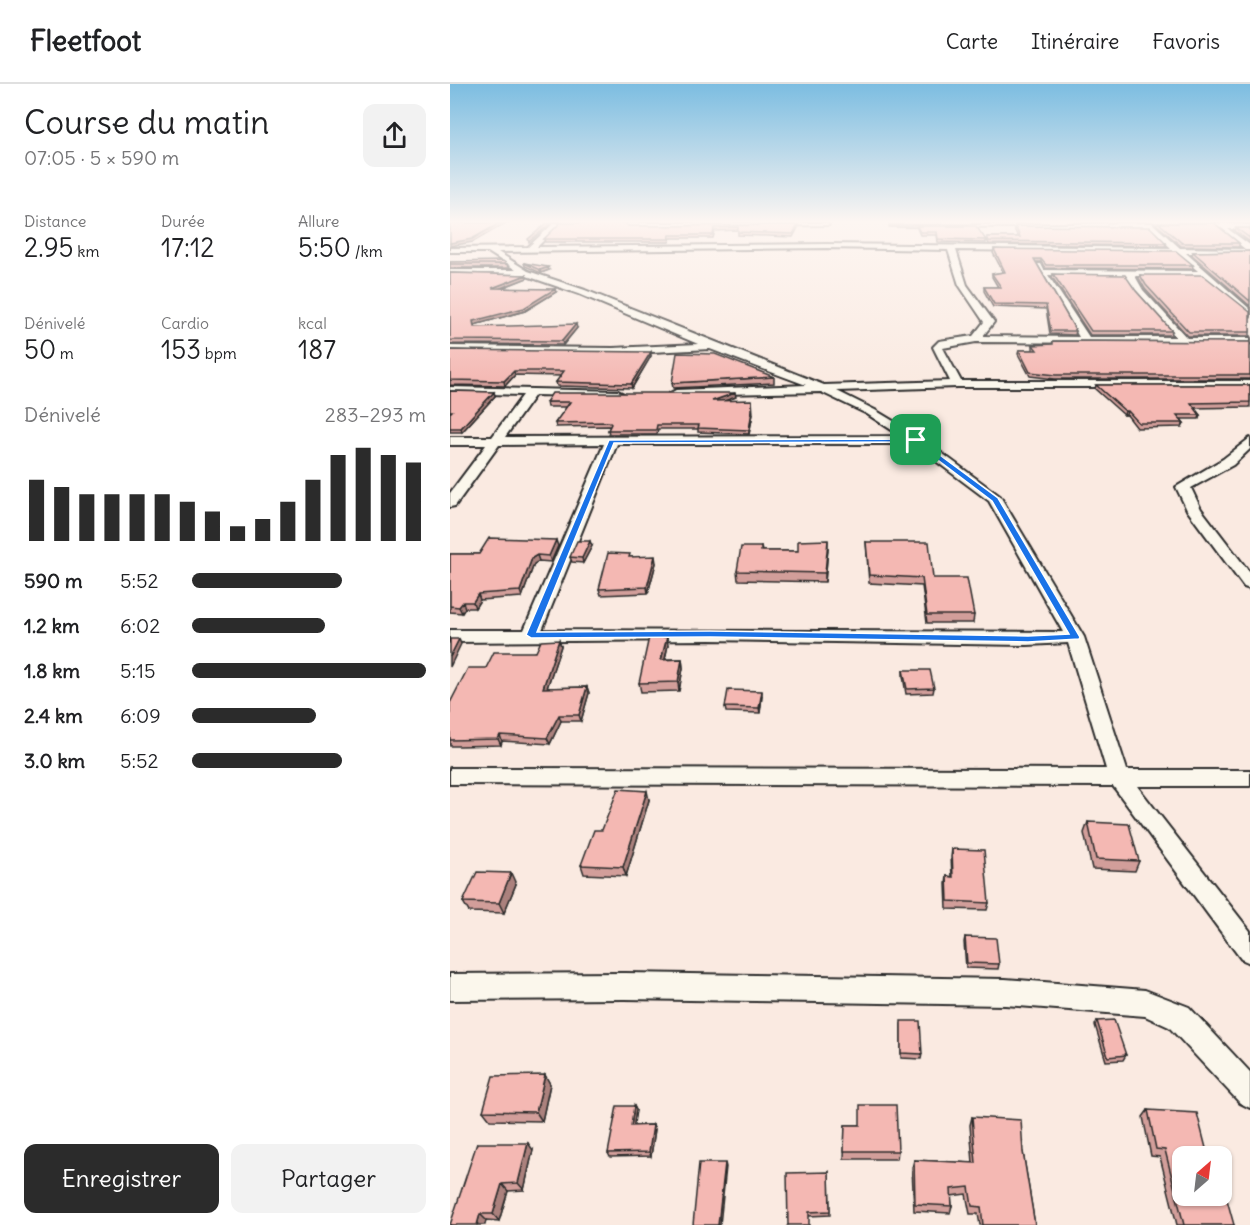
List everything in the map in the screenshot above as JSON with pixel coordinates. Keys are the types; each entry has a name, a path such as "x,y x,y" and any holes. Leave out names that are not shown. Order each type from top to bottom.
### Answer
{"street":[{"path":"535,276 582,292 820,387 871,412 916,440 995,499 1076,637 1119,778 1250,951"},
{"path":"960,276 963,285 989,322 976,339"},
{"path":"1045,276 1086,340"},
{"path":"1131,276 1140,291 1185,341"},
{"path":"1207,276 1250,314"},
{"path":"957,384 938,347 943,343 976,339 1250,341"},
{"path":"450,349 613,351 710,345"},
{"path":"658,394 957,384 1250,384"},
{"path":"450,390 533,390 628,394"},
{"path":"450,503 533,390"},
{"path":"450,441 916,440"},
{"path":"531,635 612,441"},
{"path":"1250,442 1228,462 1183,487 1194,510 1250,584"},
{"path":"450,636 710,634 1028,639 1076,637"},
{"path":"450,776 1250,778"},
{"path":"450,987 625,986 1005,992 1145,1003 1179,1017 1250,1094"}],"building":[{"path":"450,276 523,276 492,288 555,289 524,308 473,321 474,327 576,324 562,341 450,340"},
{"path":"994,276 1044,276 1076,331 1051,331 1046,305 994,304 984,287 1001,287"},
{"path":"1054,276 1126,276 1172,331 1091,331"},
{"path":"1141,276 1205,276 1250,312 1250,332 1189,332"},
{"path":"1221,276 1250,276 1250,301"},
{"path":"1053,341 1250,342 1250,375 1056,375 1030,372 1019,350 1037,350 1033,345 1053,344"},
{"path":"450,350 651,352 631,384 556,382 564,371 514,371 504,381 450,380"},
{"path":"677,353 715,354 774,377 672,383"},
{"path":"1096,385 1250,385 1250,402 1191,403 1200,415 1177,415 1184,423 1139,423"},
{"path":"450,391 494,392 461,428 450,428 452,411 450,411"},
{"path":"552,393 735,393 712,401 752,400 752,410 749,430 698,428 699,425 657,425 656,430 608,430 611,424 609,422 555,423 570,402 546,402"},
{"path":"489,538 556,540 549,556 537,555 532,558 520,591 478,594 473,602 463,602 459,607 450,606 450,554 479,554"},
{"path":"828,540 825,573 737,571 741,547 761,547 761,551 798,551 798,541"},
{"path":"577,541 590,541 582,558 570,557"},
{"path":"866,542 929,542 933,578 967,578 974,615 927,615 922,578 869,575"},
{"path":"608,553 630,554 629,557 655,556 647,587 599,589"},
{"path":"649,637 667,637 661,660 682,659 678,682 639,683"},
{"path":"450,639 459,639 450,657"},
{"path":"559,640 543,688 587,687 579,715 559,715 547,738 500,735 498,739 450,740 450,703 468,668 486,668 494,652 536,652 541,641"},
{"path":"903,670 930,670 934,688 907,689"},
{"path":"728,690 762,691 759,708 725,707"},
{"path":"618,789 647,791 623,867 581,865 594,830 602,830"},
{"path":"1088,822 1129,824 1139,861 1096,859"},
{"path":"952,849 984,850 989,903 948,901 947,876 953,877"},
{"path":"477,872 511,873 499,903 463,902"},
{"path":"965,937 996,938 999,964 967,963"},
{"path":"1114,1020 1126,1055 1108,1057 1097,1021"},
{"path":"901,1021 920,1021 922,1054 901,1053"},
{"path":"545,1075 536,1112 483,1111 493,1076"},
{"path":"860,1105 896,1105 898,1151 844,1151 845,1125 860,1125"},
{"path":"617,1106 634,1106 631,1126 653,1125 649,1152 608,1153"},
{"path":"1148,1110 1197,1113 1205,1146 1172,1146 1172,1178 1165,1150 1156,1149"},
{"path":"972,1117 1021,1120 1023,1152 1035,1225 983,1225 981,1207 972,1206 969,1187 951,1189 952,1206 915,1204 914,1160 976,1163"},
{"path":"477,1143 528,1143 518,1183 502,1184 493,1214 480,1214 477,1225 450,1225"},
{"path":"699,1163 725,1163 718,1225 693,1225"},
{"path":"829,1172 830,1211 809,1212 809,1225 788,1225 787,1173"},
{"path":"1179,1206 1229,1206 1234,1225 1184,1225"}],"route":[{"path":"916,440 995,499 1076,637 1028,639 710,634 531,635 612,441 868,442 916,440"}]}
